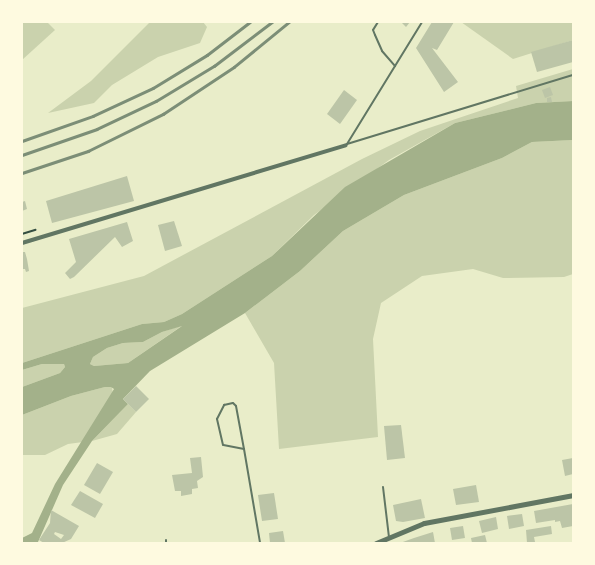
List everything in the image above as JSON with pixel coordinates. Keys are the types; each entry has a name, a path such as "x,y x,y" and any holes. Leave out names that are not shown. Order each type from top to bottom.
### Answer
{"street":[{"path":"22,243 346,145"},
{"path":"376,543 424,523 573,495"}],"lane":[{"path":"378,22 374,25 375,35 382,51 395,66"},
{"path":"346,145 422,22"},
{"path":"346,145 573,75"},
{"path":"244,449 223,445 217,419 224,405 233,403 236,406 244,449 260,543"},
{"path":"383,487 389,537"}],"path":[{"path":"22,234 35,230"}],"shaded area":[{"path":"22,22 47,22 55,30 22,60"},
{"path":"150,22 203,22 207,27 200,43 158,57 112,85 94,103 48,113 91,81"},
{"path":"461,22 573,22 573,40 513,59"},
{"path":"573,69 573,101 536,103 455,123 389,160 314,215 272,256 182,314 164,322 142,324 22,363 22,308 144,276 362,159 420,131 518,98 516,86"},
{"path":"573,101 573,140 532,142 502,158 404,195 343,231 300,271 245,313 150,371 123,399 128,404 92,441 63,485 38,542 22,543 22,538 32,533 55,484 114,389 111,387 105,387 71,396 22,415 22,387 60,373 65,367 64,364 42,364 22,370 22,363 142,324 164,322 182,314 272,256 345,187 455,123 536,103","holes":["182,326 128,363 94,366 90,364 93,357 107,348 123,343 143,342 162,332"]},
{"path":"573,140 573,274 564,277 503,278 473,269 422,276 381,303 373,339 378,437 279,449 274,363 245,313 300,271 343,231 404,195 502,158 532,142"},
{"path":"183,325 128,363 94,366 90,364 93,357 107,348 123,343 143,342 162,332"},
{"path":"42,364 64,364 65,367 60,373 22,387 22,370"},
{"path":"105,387 112,387 113,394 83,442 68,444 45,455 22,455 22,415 71,396"},
{"path":"128,404 136,412 117,434 92,441"}],"building":[{"path":"401,22 410,22 406,27"},
{"path":"432,22 454,22 437,50 432,48 458,82 444,92 416,48"},
{"path":"573,40 573,62 537,72 531,52"},
{"path":"550,87 553,95 545,98 542,90"},
{"path":"344,90 357,100 340,124 327,114"},
{"path":"551,97 552,102 547,102 547,98"},
{"path":"127,176 134,201 52,223 46,201"},
{"path":"25,201 27,209 22,211 22,202"},
{"path":"174,221 182,246 165,251 158,225"},
{"path":"127,222 133,241 122,247 115,237 74,277 70,279 65,273 76,262 69,239"},
{"path":"22,252 25,252 27,259 29,271 26,272 25,269 22,269"},
{"path":"136,386 149,399 136,412 123,399"},
{"path":"401,425 405,458 387,460 384,426"},
{"path":"201,457 203,477 197,481 198,488 192,489 192,494 181,496 181,491 175,491 172,475 192,473 190,458"},
{"path":"573,458 573,474 565,476 562,460"},
{"path":"97,463 113,472 100,494 84,485"},
{"path":"476,485 479,502 456,505 453,489"},
{"path":"80,491 103,504 95,518 71,505"},
{"path":"274,493 278,519 262,521 258,495"},
{"path":"421,499 425,518 403,522 396,521 393,505"},
{"path":"573,504 573,526 562,528 560,521 555,522 555,520 536,523 534,511"},
{"path":"51,510 79,526 71,539 62,543 44,543 39,540 50,523","holes":["55,532 64,535 61,539 54,534"]},
{"path":"522,514 524,526 509,529 507,516"},
{"path":"496,517 498,529 482,533 479,521"},
{"path":"463,526 465,538 452,540 450,528"},
{"path":"551,526 552,534 534,537 535,542 527,543 526,530"},
{"path":"283,531 285,543 270,543 269,533"},
{"path":"433,532 435,543 400,543 414,538"},
{"path":"485,535 487,543 472,543 471,538"}],"railway":[{"path":"22,141 93,116 153,88 207,55 250,22"},
{"path":"22,155 97,129 156,101 214,66 272,22"},
{"path":"22,173 88,151 163,114 234,67 289,22"}]}
